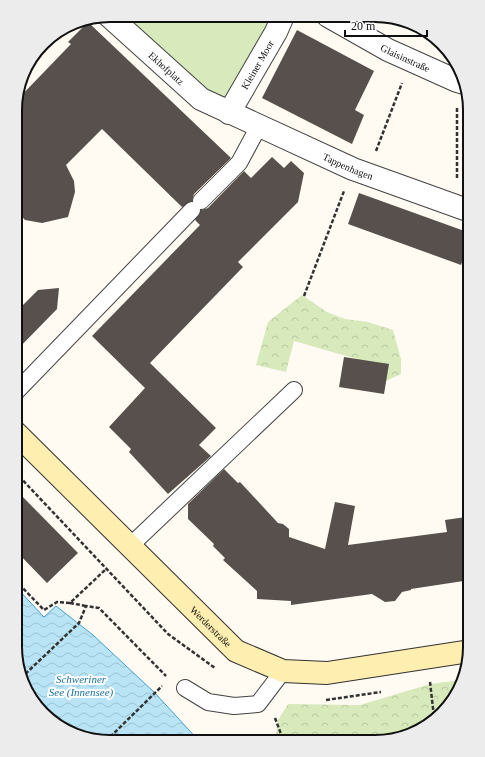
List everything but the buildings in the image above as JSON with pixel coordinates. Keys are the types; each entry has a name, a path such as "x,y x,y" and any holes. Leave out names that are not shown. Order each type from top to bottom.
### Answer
{"street":[{"name":"Ekhofplatz","path":"116,22 201,100 229,113"},
{"name":"Kleiner Moor","path":"229,113 280,22"},
{"name":"Glaisinstraße","path":"339,22 411,61 458,81"},
{"name":"Tappenhagen","path":"229,113 360,171 463,208"},
{"name":"Werderstraße","path":"22,439 236,651 283,671 327,673 426,656 463,652"}],"lane":[{"path":"22,386 239,163 259,126"},
{"path":"130,546 294,390"},
{"path":"185,688 208,702 234,706 258,704 283,671"}],"path":[{"path":"304,296 411,61"},
{"path":"461,95 463,166"},
{"path":"70,603 106,568"},
{"path":"22,587 44,610 57,602 99,608 169,679 185,688"},
{"path":"26,673 79,623 86,606"},
{"path":"426,656 433,712"},
{"path":"112,735 155,693"}],"green space":[{"path":"119,22 280,22 229,111"},
{"path":"302,295 327,312 345,319 368,322 393,330 401,359 401,374 384,382 360,360 294,341 286,372 256,365 268,322"},
{"path":"456,681 445,700 437,709 419,723 403,730 381,735 276,735 278,720 288,704 360,705 430,684"}],"water":[{"name":"Schweriner See (Innensee)","path":"22,593 44,617 56,606 93,635 155,693 194,735 99,734 76,728 57,717 40,700 29,681 25,670 22,653"}]}
